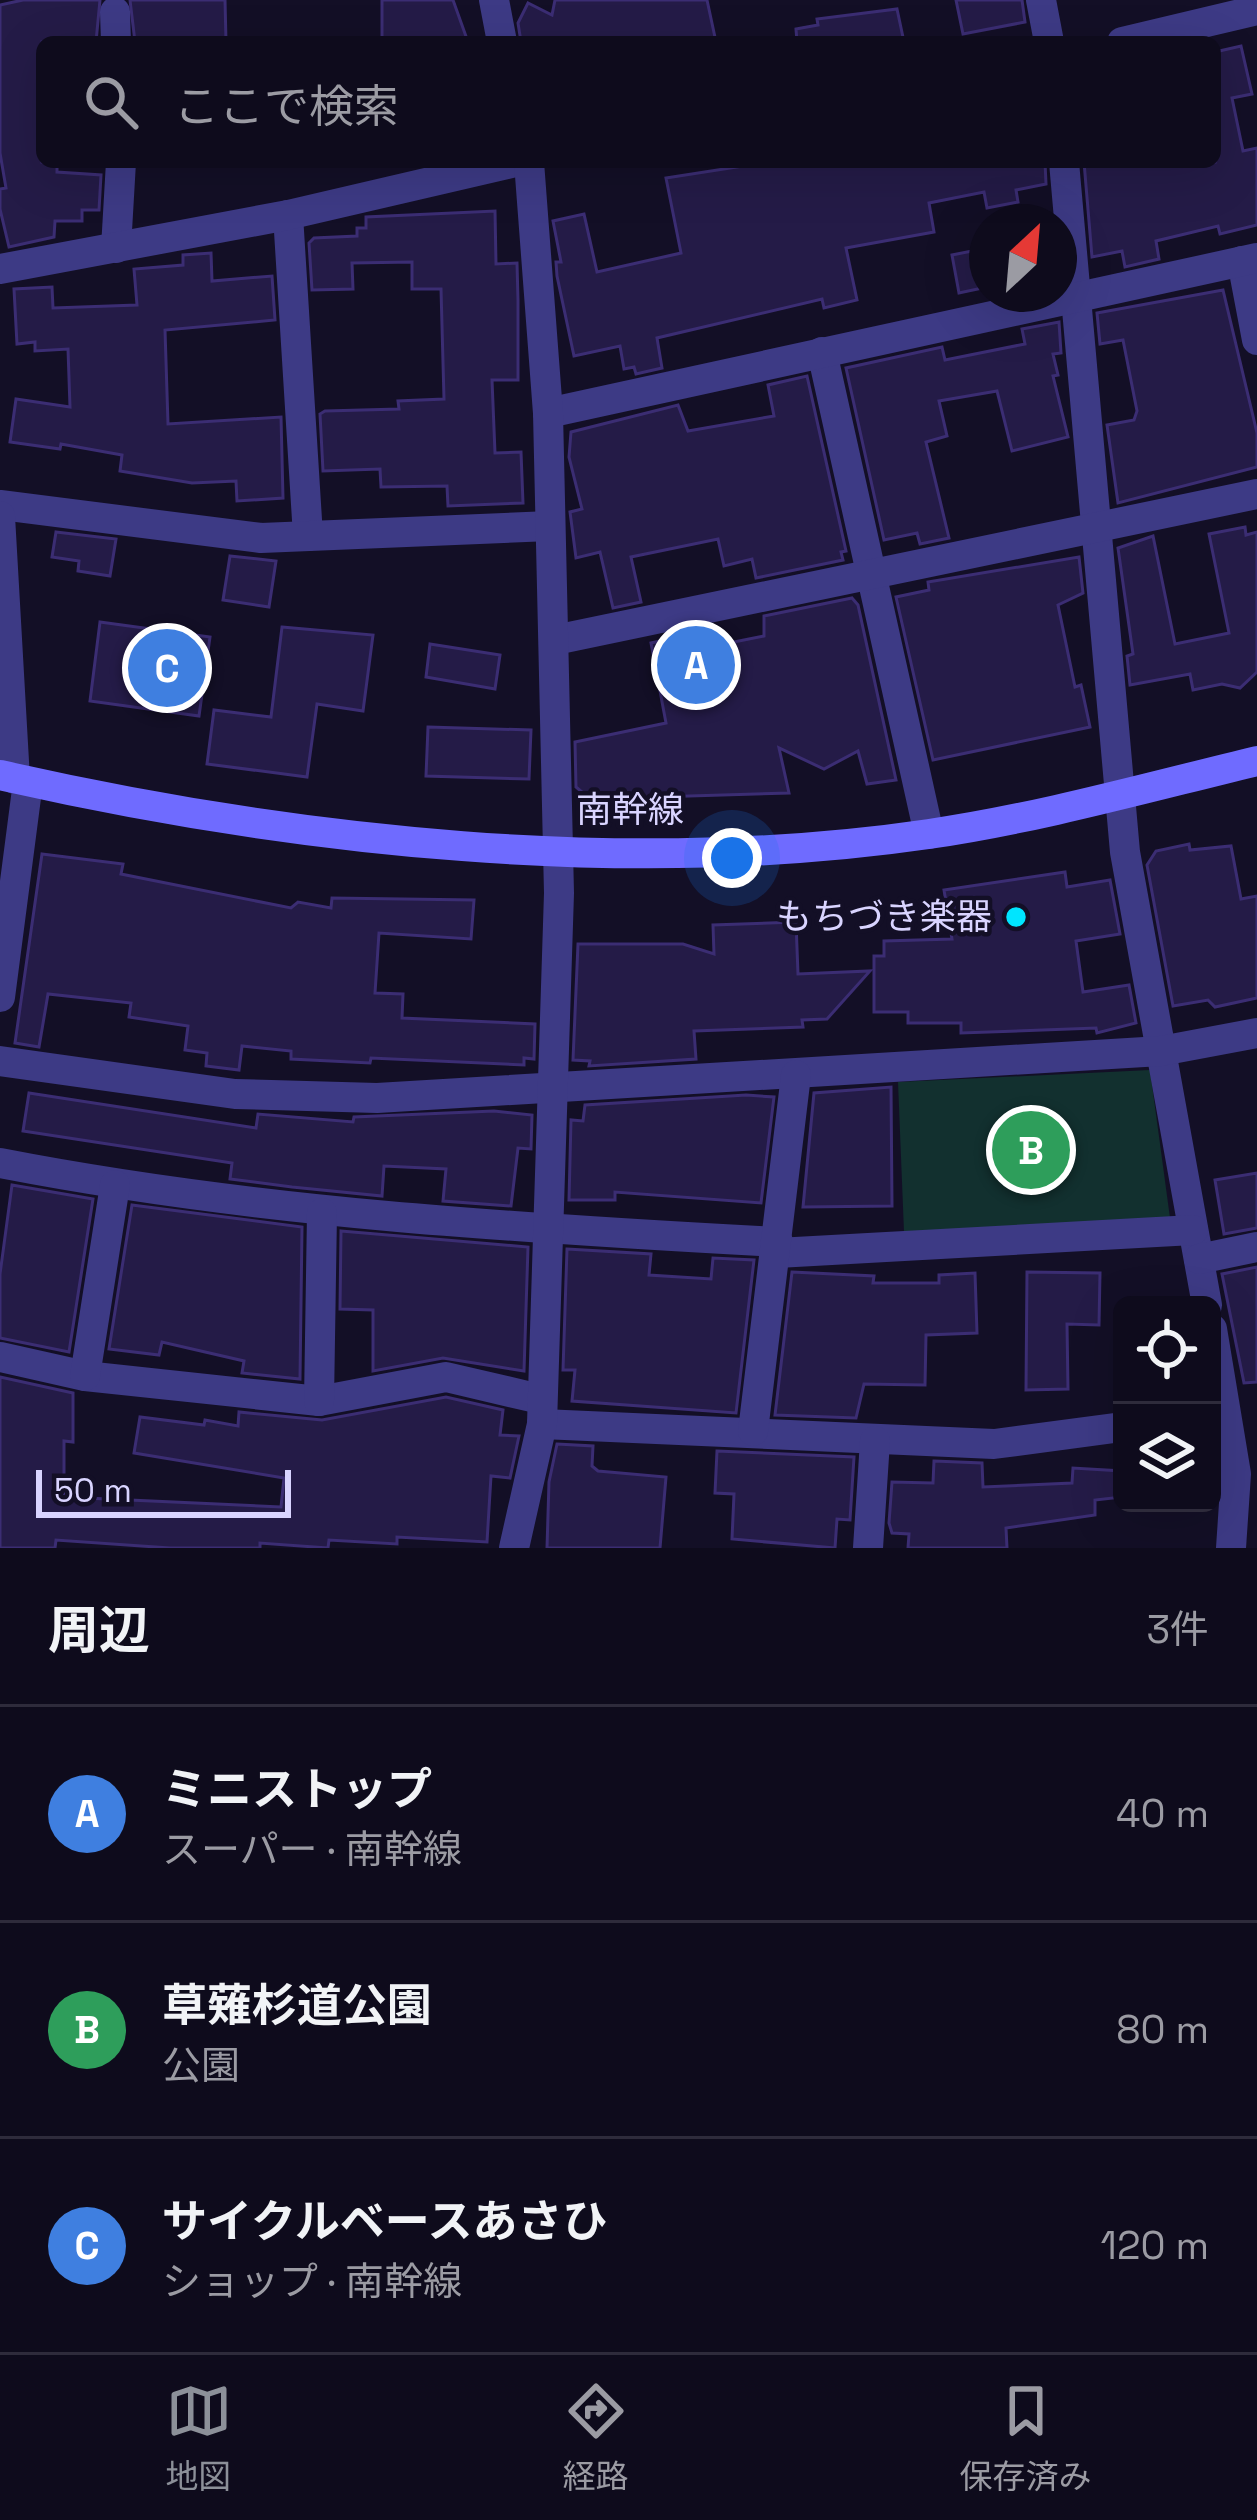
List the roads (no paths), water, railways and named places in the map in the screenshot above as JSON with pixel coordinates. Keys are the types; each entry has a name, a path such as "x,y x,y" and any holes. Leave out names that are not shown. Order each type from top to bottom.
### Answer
{"main road":[{"name":"南幹線","path":"14,779 366,841 559,850 766,849 929,834 1257,761"}],"street":[{"path":"494,0 501,36"},
{"path":"1147,36 1257,10"},
{"path":"116,248 121,168"},
{"path":"0,269 288,215 490,168"},
{"path":"514,1548 541,1411 559,850 548,413 529,168"},
{"path":"1064,168 1067,204"},
{"path":"288,215 308,536"},
{"path":"1077,296 1249,260 1257,340"},
{"path":"548,413 1003,312"},
{"path":"1076,312 1119,795 1206,1296"},
{"path":"822,352 929,834"},
{"path":"555,640 1257,494"},
{"path":"0,505 261,538 550,526"},
{"path":"0,516 14,779 0,997"},
{"path":"0,1061 235,1094 377,1098 1160,1051 1257,1034"},
{"path":"752,1431 796,1075"},
{"path":"0,1163 115,1185 322,1213 777,1248 1257,1247"},
{"path":"85,1376 115,1185"},
{"path":"319,1401 322,1213"},
{"path":"0,1357 85,1376 319,1401 446,1377 541,1411 875,1441 994,1444 1113,1428"},
{"path":"1221,1414 1236,1474 1231,1548"},
{"path":"868,1548 875,1441"}],"place":[{"name":"ミニストップ","path":"696,665"},
{"name":"サイクルベースあさひ","path":"167,668"},
{"name":"もちづき楽器","path":"1016,917"},
{"name":"草薙杉道公園","path":"1031,1150"}]}
